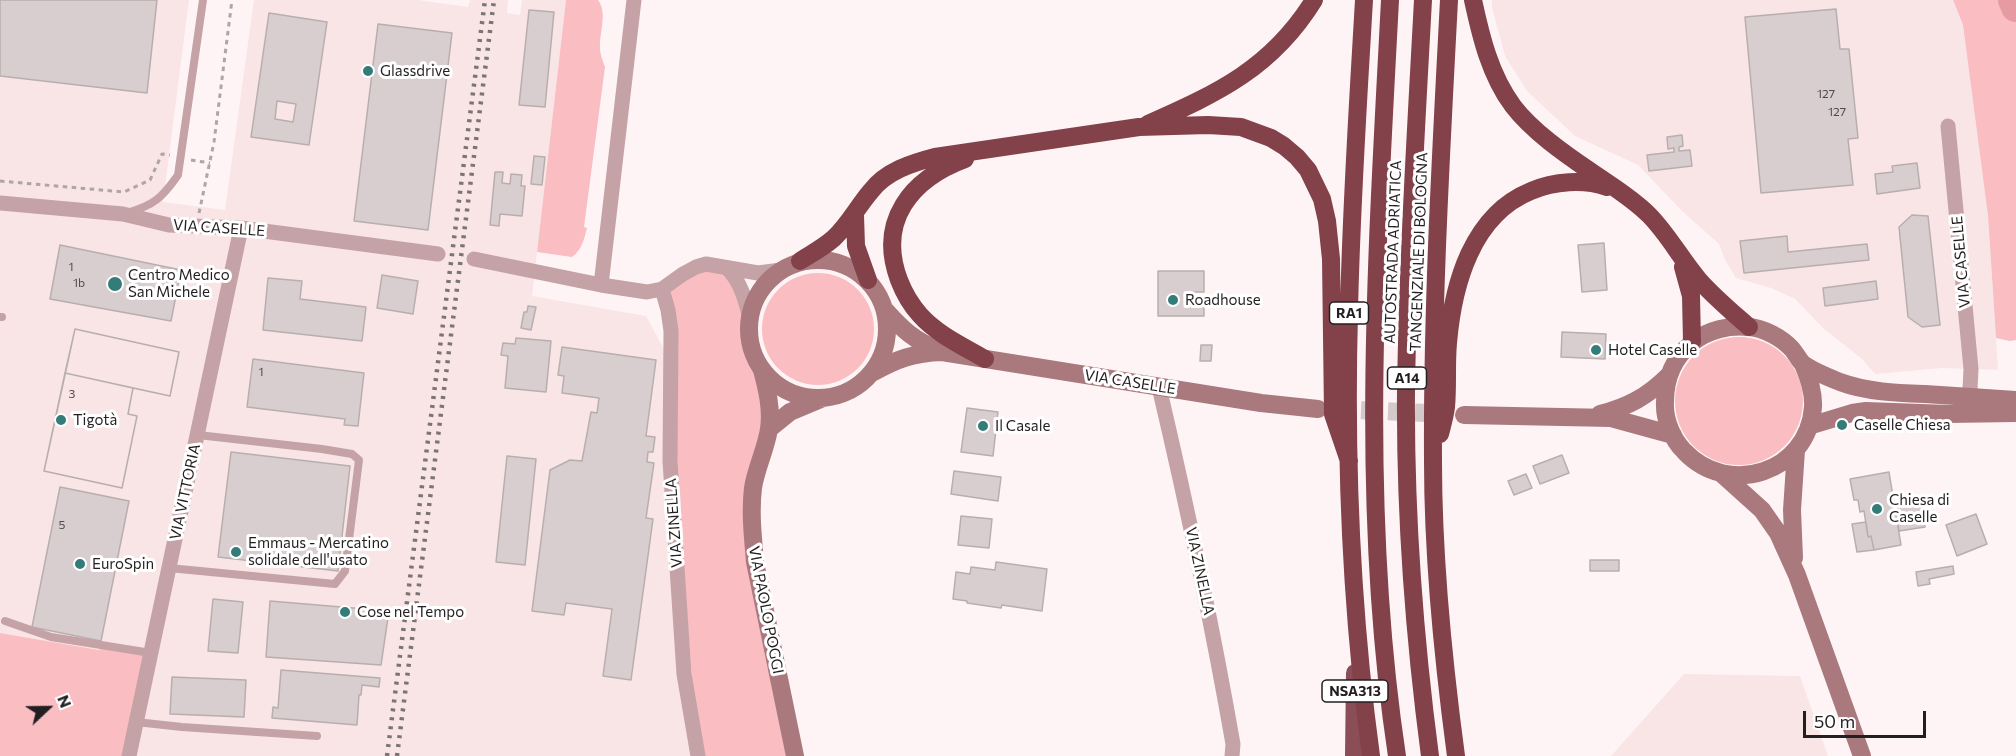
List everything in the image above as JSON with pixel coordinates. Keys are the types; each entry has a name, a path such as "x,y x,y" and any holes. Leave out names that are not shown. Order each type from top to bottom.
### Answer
{"highway":[{"path":"1139,127 1199,101 1242,77 1268,55 1300,21 1314,0"},
{"name":"RA1","path":"1364,0 1348,313 1349,462 1356,626 1371,756"},
{"name":"AUTOSTRADA ADRIATICA","path":"1390,0 1373,389 1377,561 1396,756"},
{"name":"AUTOSTRADA ADRIATICA","path":"1424,0 1413,197 1406,425 1417,642 1430,756"},
{"name":"TANGENZIALE DI BOLOGNA","path":"1449,0 1434,322 1433,463 1436,554 1443,644 1456,756"},
{"path":"1473,0 1479,31 1497,80 1528,123 1650,216 1701,282 1749,327"},
{"path":"800,261 833,239 855,215 872,189 890,174 909,164 935,157 1139,127 1208,125 1241,127 1257,132 1277,142 1297,157 1308,170 1322,199 1331,258 1333,414 1349,462"},
{"path":"985,359 933,327 919,315 904,293 894,267 892,242 894,223 899,212 918,186 932,174 955,162 992,149"},
{"path":"1433,463 1446,408 1448,342 1452,309 1465,265 1478,235 1495,214 1518,196 1539,187 1583,182 1620,192"},
{"path":"855,215 856,246 868,280"},
{"path":"1676,251 1687,276 1691,296 1692,342"},
{"name":"NSA313","path":"1354,756 1356,626"}],"main road":[{"name":"VIA CASELLE","path":"822,398 800,396 777,385 762,370 755,358 749,337 753,303 760,289 781,270 800,261 821,259 847,265 868,280 886,311 904,332 921,343 942,352"},
{"name":"VIA CASELLE","path":"769,429 790,412 822,398 842,394 860,385 872,373 883,356 888,334 886,311"},
{"path":"1592,416 1634,402 1652,392 1668,376 1678,358 1692,342 1721,328 1749,327 1770,333 1781,340 1791,348 1803,364 1812,387 1813,399 1809,426 1796,450 1778,464 1759,473 1735,476 1710,470 1692,459 1678,445 1673,435 1664,408 1668,376"},
{"name":"VIA CASELLE","path":"872,373 897,359 921,352 942,352 1262,403 1318,409"},
{"path":"1803,364 1860,388 1886,392 2016,400"},
{"name":"VIA CASELLE","path":"762,370 769,399 769,429"},
{"path":"1809,426 1852,412 2016,413"},
{"path":"1464,415 1592,416 1618,419 1673,435"},
{"name":"VIA PAOLO POGGI","path":"769,429 754,486 752,537 755,562 795,756"},
{"path":"1796,450 1792,520 1797,575"},
{"path":"1722,474 1762,510 1778,533 1797,575 1862,756"}],"street":[{"path":"601,285 634,0"},
{"name":"VIA CASELLE","path":"1948,126 1971,369 1968,397"},
{"name":"VIA CASELLE","path":"0,203 123,214 169,225 241,228 438,254"},
{"name":"VIA VITTORIA","path":"129,756 241,228"},
{"path":"474,259 601,285 647,292 662,289"},
{"name":"VIA CASELLE","path":"662,289 696,267 706,264 758,273 781,270"},
{"name":"VIA CASELLE","path":"727,268 741,287 750,318"},
{"name":"VIA ZINELLA","path":"662,289 668,310 672,362 670,461 684,674 698,756"},
{"name":"VIA ZINELLA","path":"1159,387 1216,648 1233,744 1232,756"},
{"path":"1948,414 1959,408 1968,397"}],"lane":[{"path":"123,214 149,206 165,194 178,176 203,0"},
{"path":"169,568 335,584 345,571 359,460 352,454 198,435"},
{"path":"5,621 51,638 151,653"},
{"path":"136,723 317,736"}],"path":[{"path":"197,226 214,142 232,0"},
{"path":"0,181 124,192 150,180 162,154 210,163"}],"shaded area":[{"path":"0,0 189,0 163,202 225,210 254,0 418,0 468,7 470,0 508,0 507,13 520,15 522,0 566,0 532,296 646,316 663,347 706,756 127,756 99,650 0,633"},
{"path":"566,0 598,0 601,5 600,48 605,67 584,227 587,228 580,248 572,257 537,252"},
{"path":"1492,0 1953,0 1963,25 1988,216 1998,370 1942,368 1875,374 1862,359 1824,329 1795,299 1771,288 1736,278 1719,244 1682,211 1638,165 1575,136 1527,91 1505,56 1492,8"},
{"path":"1953,0 2013,0 2016,7 2016,340 1996,338 1988,216 1963,25"},
{"path":"727,268 750,318 749,337 755,358 762,370 769,399 751,515 795,756 698,756 662,289 683,274"},
{"path":"818,273 839,277 858,289 870,308 874,329 870,350 858,369 839,381 818,385 797,381 778,369 766,350 762,329 766,308 778,289 797,277"},
{"path":"1739,337 1763,342 1784,356 1798,377 1803,401 1798,425 1784,446 1763,460 1739,465 1715,460 1694,446 1680,425 1675,401 1680,377 1694,356 1715,342"},
{"path":"0,633 99,650 109,643 150,657 127,756 0,756"},
{"path":"1684,674 1800,676 1828,756 1611,756"}],"building":[{"path":"0,0 157,0 147,93 0,76"},
{"path":"1836,9 1840,49 1849,49 1858,138 1848,139 1853,185 1761,193 1745,17"},
{"path":"529,10 554,12 545,107 519,105"},
{"path":"269,13 327,22 309,145 251,137","holes":["277,101 296,104 293,122 275,119"]},
{"path":"378,24 452,33 428,230 354,221"},
{"path":"1682,135 1683,146 1679,147 1679,151 1690,150 1692,166 1649,171 1647,155 1674,152 1674,148 1668,149 1667,137"},
{"path":"534,156 545,157 542,185 531,184"},
{"path":"1917,163 1920,188 1877,194 1875,174 1893,172 1892,166"},
{"path":"495,172 503,172 502,183 510,184 511,174 522,175 521,186 525,186 522,216 500,214 499,226 490,225"},
{"path":"1912,215 1928,216 1940,325 1922,327 1908,317 1899,227"},
{"path":"1787,236 1788,252 1867,244 1869,260 1744,273 1740,241"},
{"path":"1604,243 1607,290 1582,292 1578,245"},
{"name":"Centro Medico San Michele","path":"60,245 181,270 171,321 50,299"},
{"path":"1158,271 1204,271 1204,292 1193,292 1193,301 1204,301 1204,316 1158,316"},
{"path":"382,275 418,281 413,314 377,308"},
{"path":"268,278 302,281 300,299 366,307 362,341 263,330"},
{"path":"1876,281 1878,299 1825,306 1823,288"},
{"path":"528,306 536,307 531,330 521,328 524,312 527,312"},
{"path":"75,329 179,352 170,396 133,388 128,414 137,416 122,488 44,471"},
{"path":"75,329 179,352 170,396 65,373"},
{"path":"1562,332 1606,334 1605,359 1561,357"},
{"path":"516,338 551,341 546,392 505,388 508,356 501,355 503,343 515,344"},
{"path":"1201,345 1212,345 1211,361 1200,361"},
{"path":"562,347 656,360 646,436 655,437 653,452 648,452 647,462 654,463 646,518 653,519 631,680 603,676 612,609 566,603 564,615 532,611 550,470 570,460 582,461 591,412 597,413 599,398 562,393 564,376 558,375"},
{"path":"253,359 364,373 358,426 344,425 345,419 247,407"},
{"path":"65,373 133,388 128,414 137,416 122,488 44,471"},
{"path":"967,408 998,412 993,456 961,452"},
{"path":"231,452 350,466 338,571 218,557"},
{"path":"1562,455 1569,473 1540,484 1533,466"},
{"path":"507,456 536,459 525,565 496,562"},
{"path":"954,471 1001,477 998,501 951,494"},
{"name":"Chiesa di Caselle","path":"1889,472 1901,545 1874,550 1871,536 1868,537 1864,511 1860,512 1858,500 1854,500 1850,479"},
{"path":"1526,474 1532,488 1514,495 1508,481"},
{"name":"EuroSpin","path":"60,487 129,501 101,641 32,627"},
{"path":"1921,502 1925,527 1899,531 1895,506"},
{"path":"1976,514 1987,544 1957,556 1946,525"},
{"path":"961,516 992,519 989,548 958,545"},
{"path":"1866,522 1868,537 1871,536 1874,550 1857,552 1852,524"},
{"path":"1590,560 1619,560 1619,571 1590,571"},
{"path":"996,562 1047,569 1042,611 1002,605 1001,608 953,599 956,572 970,574 971,567 995,570"},
{"path":"1953,566 1954,574 1929,579 1930,584 1918,586 1916,572"},
{"path":"213,599 243,602 238,653 208,651"},
{"path":"270,601 389,611 381,665 266,657"},
{"path":"281,670 380,678 379,687 362,685 357,725 272,718 273,707 278,708"},
{"path":"172,677 246,680 244,717 170,714"}],"waterway":[{"path":"2013,0 2016,7"}],"tunnel":[{"path":"1334,409 1448,414"}],"railway":[{"path":"387,756 485,0"},
{"path":"397,756 494,0"}],"place":[{"name":"Glassdrive","path":"368,71"},
{"name":"Centro Medico San Michele","path":"115,284"},
{"name":"Roadhouse","path":"1173,300"},
{"name":"Hotel Caselle","path":"1596,350"},
{"name":"Tigotà","path":"61,420"},
{"name":"Caselle Chiesa","path":"1842,425"},
{"name":"Il Casale","path":"983,426"},
{"name":"Chiesa di Caselle","path":"1877,509"},
{"name":"Emmaus - Mercatino solidale dell'usato","path":"236,552"},
{"name":"EuroSpin","path":"80,564"},
{"name":"Cose nel Tempo","path":"345,612"}]}
